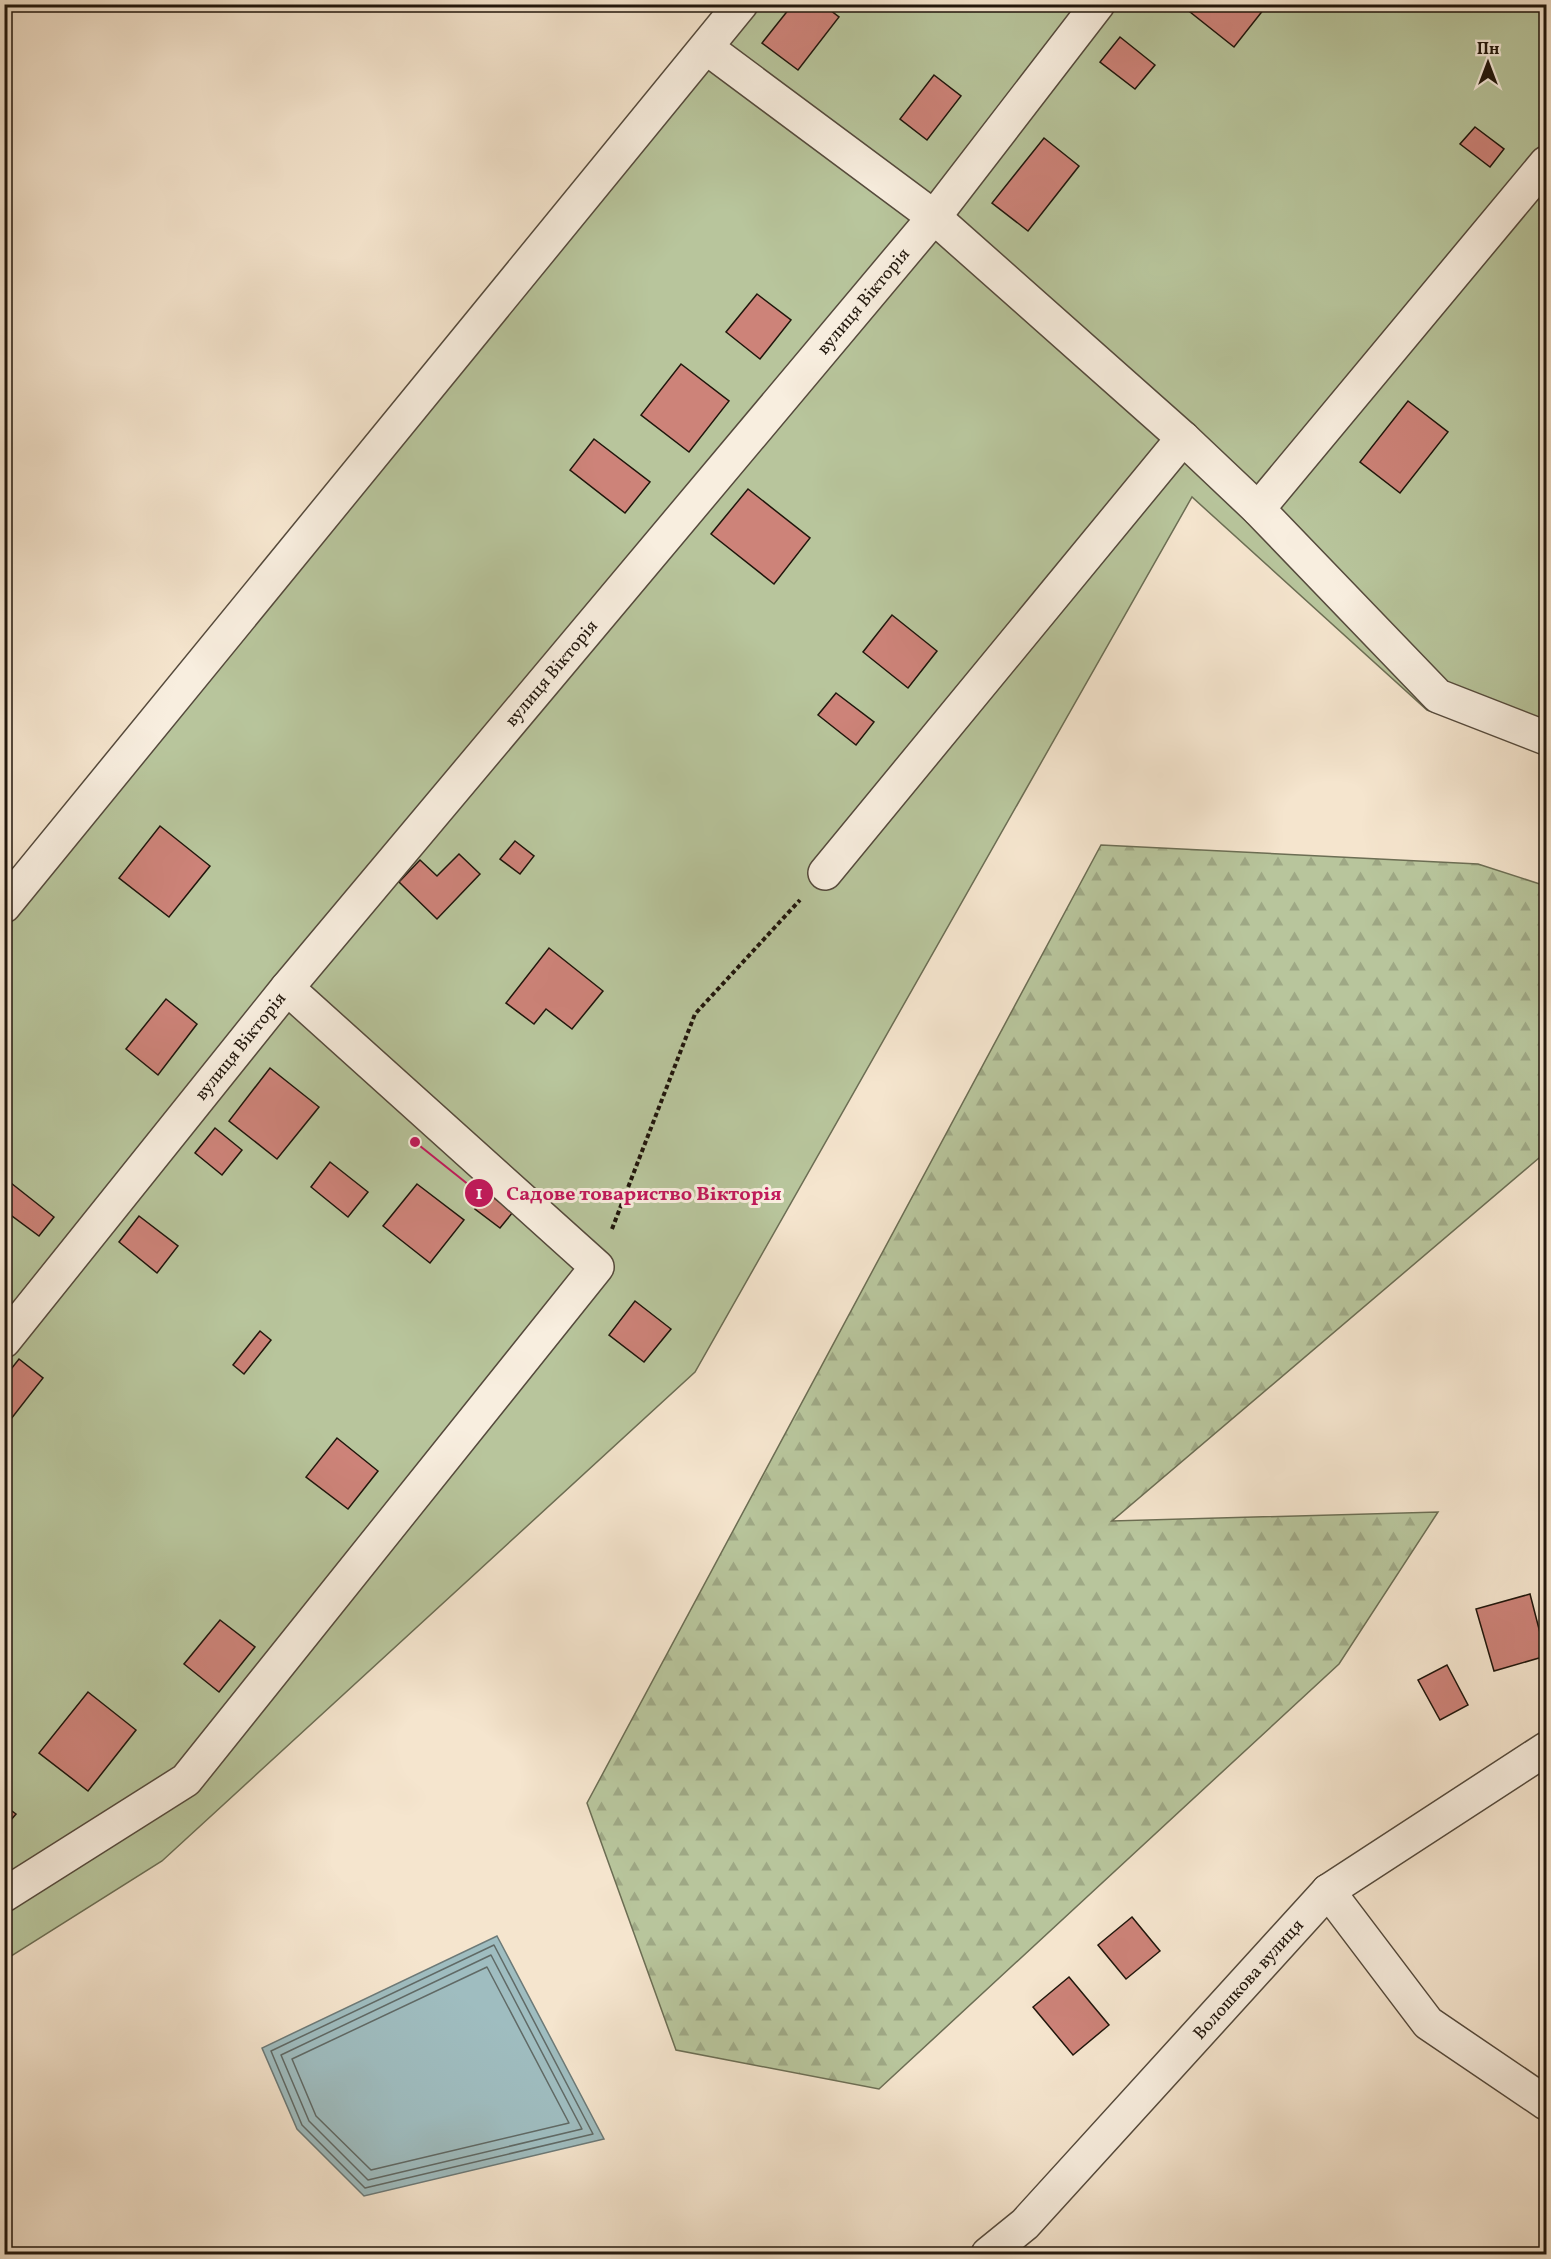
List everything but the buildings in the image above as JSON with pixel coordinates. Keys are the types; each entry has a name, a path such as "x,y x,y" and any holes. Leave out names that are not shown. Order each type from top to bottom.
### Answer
{"street":[{"path":"4,906 741,4"},
{"name":"вулиця Вікторія","path":"4,1341 286,988 934,217 1098,4"},
{"path":"707,48 934,217 1183,438 1258,509 1438,696 1546,738"},
{"path":"1258,509 1546,163"},
{"path":"825,873 1183,438"},
{"path":"4,1895 186,1780 597,1267 286,988"},
{"name":"Волошкова вулиця","path":"988,2254 1025,2223 1328,1891 1546,1749"},
{"path":"1328,1891 1428,2023 1546,2103"}],"path":[{"path":"597,1267 695,1014 825,873"}],"green space":[{"path":"723,5 1546,5 1546,750 1427,710 1192,497 695,1372 162,1861 5,1960 5,913"},
{"path":"1101,845 1478,864 1546,886 1546,1152 1112,1521 1438,1512 1339,1664 879,2089 676,2050 587,1803"}],"water":[{"path":"497,1936 604,2139 364,2196 297,2129 262,2048"}],"place":[{"name":"Садове товариство Вікторія","path":"415,1142"}]}
